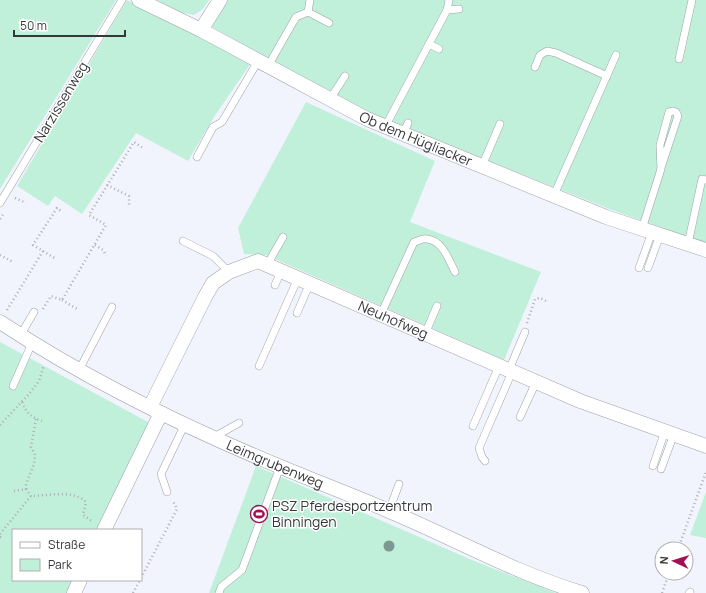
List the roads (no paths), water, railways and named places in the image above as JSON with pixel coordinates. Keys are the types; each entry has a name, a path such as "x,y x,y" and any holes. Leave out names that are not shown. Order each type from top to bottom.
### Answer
{"street":[{"name":"Ob dem Hügliacker","path":"139,0 202,30 366,119 385,127 405,128 482,166 606,217 706,250"},
{"path":"202,30 220,0"},
{"name":"Neuhofweg","path":"104,529 205,297 213,283 229,272 258,261 580,401 706,446"},
{"name":"Leimgrubenweg","path":"2,319 26,339 48,354 185,424 280,467 389,511 509,566 582,593"},
{"path":"74,593 80,581"}],"lane":[{"name":"Narzissenweg","path":"0,203 122,0"},
{"path":"308,12 310,0"},
{"path":"385,127 414,65 429,44 447,10 449,0"},
{"path":"679,59 692,0"},
{"path":"447,10 459,9"},
{"path":"308,12 329,23"},
{"path":"197,157 213,127 222,122 296,17 308,12"},
{"path":"429,44 439,49"},
{"path":"535,67 540,54 551,52 607,76"},
{"path":"554,195 616,55"},
{"path":"330,99 345,76"},
{"path":"648,268 651,232 660,171 660,145 669,112 673,111 676,112 678,116 660,171"},
{"path":"482,166 500,124"},
{"path":"688,244 702,179 706,180"},
{"path":"639,268 651,232"},
{"path":"267,265 283,237"},
{"path":"381,314 414,242 426,239 436,242 443,249 455,272"},
{"path":"183,241 213,256 229,272"},
{"path":"275,285 281,271"},
{"path":"296,313 304,281"},
{"path":"259,366 304,281"},
{"path":"425,334 437,306"},
{"path":"79,370 112,307"},
{"path":"12,386 34,312"},
{"path":"473,426 507,369 525,332"},
{"path":"485,461 479,448 507,369"},
{"path":"520,417 536,382"},
{"path":"214,437 239,423"},
{"path":"167,492 161,474 185,424"},
{"path":"653,466 669,433"},
{"path":"661,468 669,433"},
{"path":"219,593 222,587 242,570 280,467"},
{"path":"389,511 399,484"}],"place":[{"name":"PSZ Pferdesportzentrum Binningen","path":"259,514"}]}
